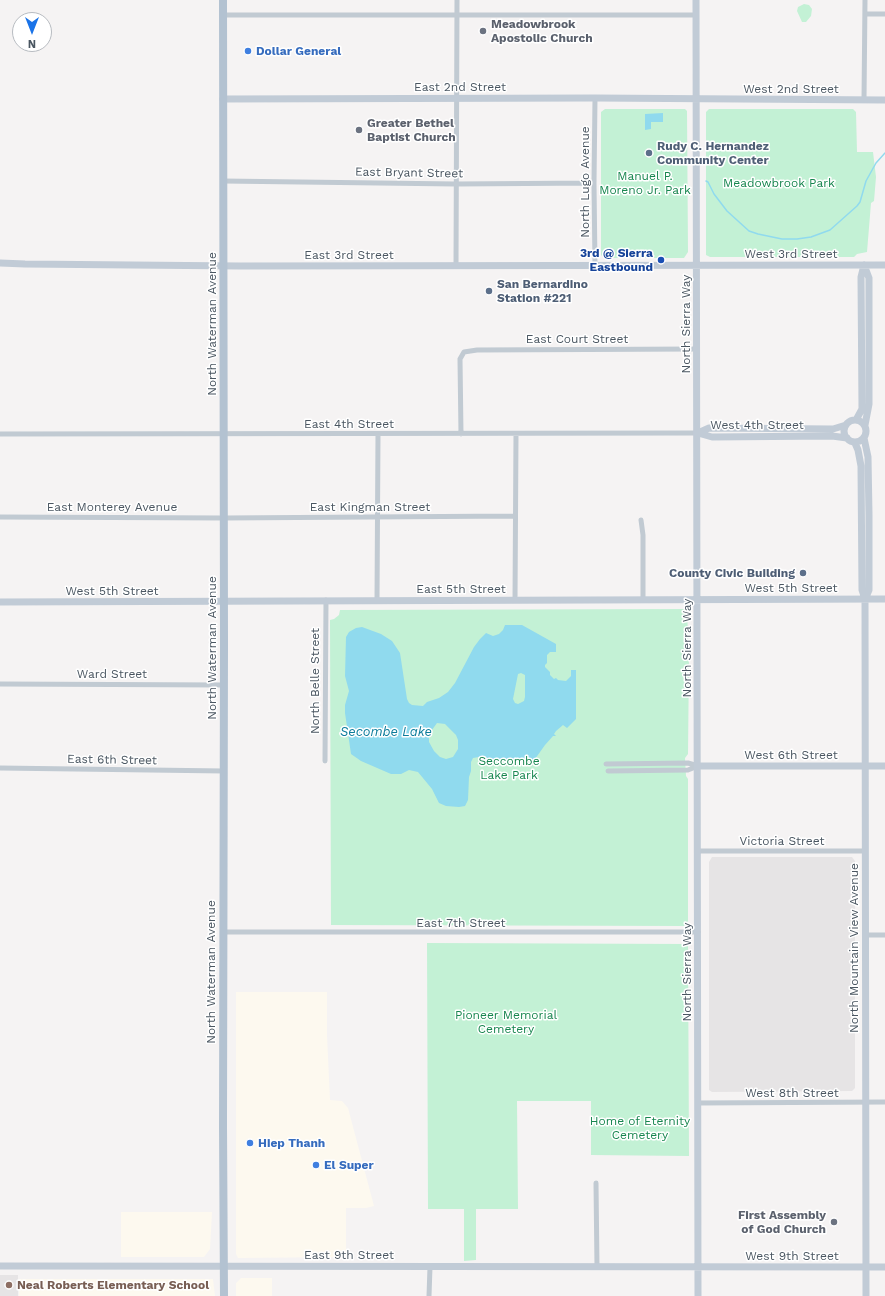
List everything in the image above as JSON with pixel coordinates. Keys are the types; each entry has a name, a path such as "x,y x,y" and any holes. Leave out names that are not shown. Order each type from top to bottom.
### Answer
{"main road":[{"name":"North Waterman Avenue","path":"223,0 224,1296"}],"street":[{"path":"456,266 457,0"},
{"name":"North Sierra Way","path":"696,0 698,433 698,1296"},
{"path":"864,100 866,0"},
{"path":"866,14 885,14"},
{"path":"223,15 696,16"},
{"name":"East 2nd Street","path":"223,99 595,98 696,100"},
{"name":"North Lugo Avenue","path":"595,98 595,266"},
{"name":"West 2nd Street","path":"696,100 885,100"},
{"name":"East Bryant Street","path":"223,181 594,184"},
{"name":"East 3rd Street","path":"0,263 223,266 697,265"},
{"name":"West 3rd Street","path":"697,265 885,265"},
{"path":"856,420 862,409 861,277 864,265"},
{"path":"864,265 869,278 869,404 865,425 867,432 864,438 858,442 851,442 846,438 844,433 848,422 856,420 865,425"},
{"name":"East Court Street","path":"461,434 460,359 464,352 472,350 697,349"},
{"name":"West 4th Street","path":"698,433 709,428 833,429 846,425"},
{"name":"East 4th Street","path":"0,434 698,433"},
{"name":"West 4th Street","path":"698,433 712,437 832,436 846,438"},
{"path":"377,600 378,434"},
{"path":"515,600 516,434"},
{"name":"North Mountain View Avenue","path":"864,438 868,457 869,514 869,590 865,599"},
{"name":"North Mountain View Avenue","path":"855,442 861,466 862,590 865,599 866,1296"},
{"name":"East Kingman Street","path":"224,518 516,516"},
{"name":"East Monterey Avenue","path":"0,517 224,518"},
{"path":"641,520 643,535 644,600"},
{"name":"West 5th Street","path":"698,600 885,599"},
{"name":"East 5th Street","path":"224,602 326,600 698,600"},
{"name":"North Belle Street","path":"325,761 326,600"},
{"name":"West 5th Street","path":"0,602 224,602"},
{"name":"Ward Street","path":"0,684 224,685"},
{"path":"606,764 688,763 698,766"},
{"path":"608,772 688,770 698,766"},
{"name":"West 6th Street","path":"698,766 885,766"},
{"name":"East 6th Street","path":"0,768 224,771"},
{"name":"Victoria Street","path":"698,851 865,851"},
{"name":"East 7th Street","path":"223,932 698,932"},
{"path":"865,935 885,935"},
{"name":"West 8th Street","path":"698,1103 885,1102"},
{"path":"596,1183 597,1267"},
{"name":"East 9th Street","path":"0,1266 698,1268"},
{"path":"430,1267 430,1296"},
{"name":"West 9th Street","path":"698,1268 885,1267"}],"shaded area":[{"path":"712,857 852,857 855,861 855,1088 852,1091 712,1092 709,1090 709,862"},
{"path":"236,992 327,992 330,1100 342,1101 348,1108 374,1206 366,1208 346,1208 346,1257 238,1258 236,1254"},
{"path":"121,1212 212,1212 210,1249 204,1257 121,1257"},
{"name":"Neal Roberts Elementary School","path":"0,1275 18,1275 18,1296 0,1296"},
{"path":"241,1278 272,1278 272,1296 236,1296 236,1283"},
{"path":"19,1279 213,1279 215,1296 19,1296"}],"green space":[{"path":"804,4 809,5 812,9 811,16 806,22 802,22 797,11 798,7"},
{"name":"Manuel P. Moreno Jr. Park","path":"605,109 685,109 687,111 688,252 684,258 604,258 601,255 601,112"},
{"name":"Meadowbrook Park","path":"709,109 853,109 856,112 857,152 873,152 876,177 874,201 871,203 867,252 857,254 854,257 710,257 706,255 706,112"},
{"name":"Seccombe Lake Park","path":"685,609 687,612 689,657 688,754 685,758 686,776 688,779 688,921 684,926 331,925 330,620 339,615 340,610"},
{"name":"Pioneer Memorial Cemetery","path":"427,943 688,944 689,1156 591,1155 591,1101 517,1101 518,1209 476,1209 476,1260 464,1261 464,1209 428,1209"}],"water":[{"path":"663,113 663,122 651,122 651,129 645,130 645,114"},
{"name":"Secombe Lake","path":"505,625 522,625 556,644 556,652 550,652 547,655 547,663 545,665 550,672 550,675 554,679 556,678 558,680 566,681 571,676 571,670 576,670 576,719 567,728 563,725 556,731 554,734 556,736 553,736 535,759 522,762 479,757 473,758 469,777 468,800 465,806 459,807 446,806 439,803 432,789 418,772 409,770 401,774 391,774 361,761 351,754 345,713 345,705 349,691 345,676 346,637 349,632 356,628 362,627 381,634 392,641 400,653 407,699 412,705 423,706 427,702 439,698 448,692 455,683 474,647 486,633 493,636 499,634","holes":["521,673 525,675 525,697 524,701 518,704 515,703 513,699 518,674","437,723 445,724 456,735 458,740 458,749 453,757 446,759 440,757 434,751 429,742 429,734"]}],"waterway":[{"path":"706,181 727,211 749,231 782,239 811,237 830,230 857,206 860,202 866,181 876,163 885,153"}],"place":[{"name":"Meadowbrook Apostolic Church","path":"483,31"},
{"name":"Dollar General","path":"248,51"},
{"name":"Greater Bethel Baptist Church","path":"359,130"},
{"name":"Rudy C. Hernandez Community Center","path":"649,153"},
{"name":"3rd @ Sierra Eastbound","path":"661,260"},
{"name":"San Bernardino Station #221","path":"489,291"},
{"name":"County Civic Building","path":"803,573"},
{"name":"Hiep Thanh","path":"250,1143"},
{"name":"El Super","path":"316,1165"},
{"name":"First Assembly of God Church","path":"834,1222"},
{"name":"Neal Roberts Elementary School","path":"9,1285"}],"park label":[{"name":"Home of Eternity Cemetery","path":"640,1128"}]}
